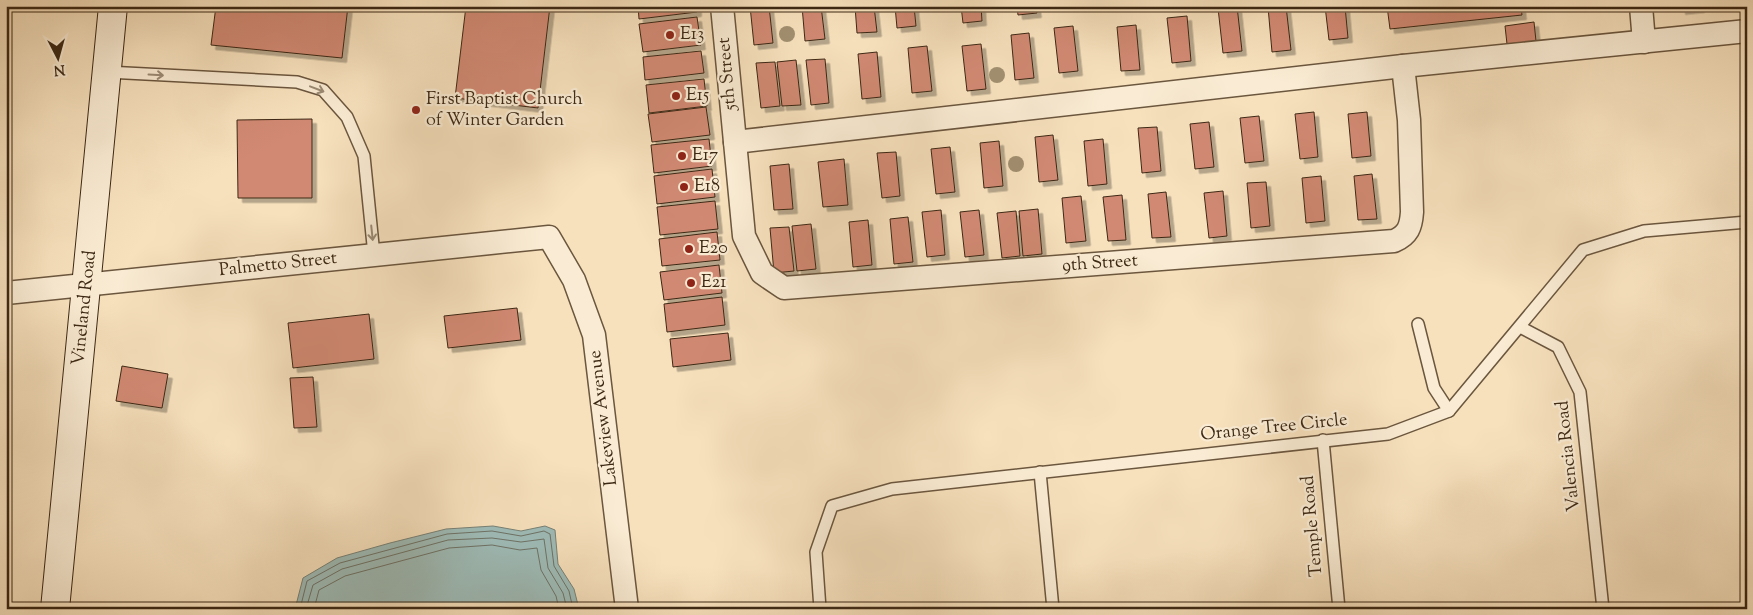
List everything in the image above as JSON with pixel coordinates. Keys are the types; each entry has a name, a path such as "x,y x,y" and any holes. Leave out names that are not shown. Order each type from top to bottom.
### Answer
{"main road":[{"name":"Vineland Road","path":"55,609 88,284 113,6"}],"street":[{"name":"5th Street","path":"722,6 734,142"},
{"path":"1641,6 1644,42"},
{"path":"734,142 1403,66 1747,31"},
{"name":"9th Street","path":"734,142 744,236 762,273 784,288 1394,241 1404,237 1411,227 1412,212 1409,120 1403,66"},
{"name":"Palmetto Street","path":"6,294 549,237"},
{"name":"Lakeview Avenue","path":"549,237 574,280 594,335 627,609"}],"lane":[{"path":"107,72 296,82 324,90 347,117 364,156 374,255"},
{"name":"Orange Tree Circle","path":"820,609 816,552 832,506 892,489 1388,434 1449,411 1583,250 1644,231 1747,222"},
{"path":"1418,324 1434,388 1449,411"},
{"name":"Valencia Road","path":"1520,327 1558,348 1580,392 1603,609"},
{"name":"Temple Road","path":"1323,440 1339,609"},
{"path":"1040,472 1053,609"}],"water":[{"path":"493,526 521,531 545,526 555,530 558,564 574,589 579,609 295,609 303,578 337,558 446,529"}],"building":[{"path":"216,6 348,6 342,58 211,45"},
{"path":"466,6 550,6 538,108 455,98"},
{"path":"638,6 697,6 697,12 639,19"},
{"path":"750,6 769,6 773,43 754,45"},
{"path":"802,6 821,6 825,39 805,41"},
{"path":"855,6 874,6 877,32 857,33"},
{"path":"895,6 914,6 916,26 897,28"},
{"path":"961,6 981,6 982,21 963,23"},
{"path":"1017,6 1036,6 1037,13 1018,15"},
{"path":"1237,6 1242,51 1223,53 1218,8"},
{"path":"1286,6 1291,50 1272,52 1268,7"},
{"path":"1325,6 1345,6 1348,38 1329,40"},
{"path":"1387,6 1521,6 1522,15 1390,29"},
{"path":"1681,6 1700,6 1700,8 1681,10"},
{"path":"1187,16 1191,61 1172,63 1167,18"},
{"name":"E13","path":"697,17 701,45 643,52 639,24"},
{"path":"1534,22 1536,41 1507,44 1505,26"},
{"path":"1136,25 1140,70 1121,71 1117,27"},
{"path":"1073,26 1078,71 1059,73 1054,28"},
{"path":"1029,33 1034,78 1015,80 1011,35"},
{"path":"981,44 986,89 967,91 962,46"},
{"path":"927,46 932,91 912,93 908,48"},
{"path":"701,51 704,73 645,80 643,57"},
{"path":"877,52 881,97 862,99 858,54"},
{"path":"825,59 829,103 811,105 806,60"},
{"path":"796,60 801,105 782,106 777,62"},
{"path":"775,62 780,106 761,108 756,63"},
{"name":"E15","path":"704,79 707,106 649,113 646,85"},
{"path":"706,107 710,135 652,142 648,114"},
{"path":"1314,112 1318,157 1300,159 1295,114"},
{"path":"1367,112 1371,156 1352,158 1348,114"},
{"path":"1259,116 1264,161 1245,163 1240,118"},
{"path":"312,119 312,198 238,198 237,120"},
{"path":"1209,122 1214,167 1195,169 1190,124"},
{"path":"1157,127 1161,171 1142,173 1138,128"},
{"path":"1053,135 1058,180 1039,182 1035,137"},
{"name":"E17","path":"709,139 712,166 654,173 651,145"},
{"path":"1103,139 1107,184 1088,186 1084,141"},
{"path":"999,141 1003,186 984,188 980,143"},
{"path":"950,147 955,192 936,194 931,149"},
{"path":"896,152 900,196 882,198 877,153"},
{"path":"844,159 848,205 823,207 818,162"},
{"path":"789,164 793,209 774,210 770,166"},
{"name":"E18","path":"712,169 715,197 657,204 654,176"},
{"path":"1372,174 1377,219 1358,220 1354,176"},
{"path":"1321,176 1325,221 1306,223 1302,178"},
{"path":"1266,182 1270,226 1251,228 1247,183"},
{"path":"1223,191 1227,236 1209,238 1204,193"},
{"path":"1166,192 1171,237 1152,238 1148,194"},
{"path":"1122,195 1126,240 1108,241 1103,197"},
{"path":"1081,196 1086,241 1066,243 1062,198"},
{"path":"715,201 718,229 660,235 657,207"},
{"path":"1038,209 1042,254 1023,256 1019,211"},
{"path":"941,210 945,255 927,257 922,212"},
{"path":"979,210 984,255 965,257 960,212"},
{"path":"1016,211 1020,256 1002,258 997,213"},
{"path":"908,217 913,262 894,264 890,219"},
{"path":"868,220 872,265 853,267 849,222"},
{"path":"811,224 816,269 797,271 792,226"},
{"path":"789,227 794,271 774,273 770,228"},
{"name":"E20","path":"717,232 720,260 662,266 659,239"},
{"name":"E21","path":"719,265 722,293 664,300 660,272"},
{"path":"722,297 725,325 667,332 664,304"},
{"path":"517,308 521,340 448,348 444,316"},
{"path":"369,314 374,359 293,368 288,323"},
{"path":"728,333 731,360 673,367 670,339"},
{"path":"122,366 168,374 162,408 116,401"},
{"path":"313,377 317,427 294,428 290,378"}],"place":[{"name":"E13","path":"670,35"},
{"name":"E15","path":"676,96"},
{"name":"First Baptist Church of Winter Garden","path":"416,110"},
{"name":"E17","path":"682,156"},
{"name":"E18","path":"684,187"},
{"name":"E20","path":"689,249"},
{"name":"E21","path":"691,283"}]}
